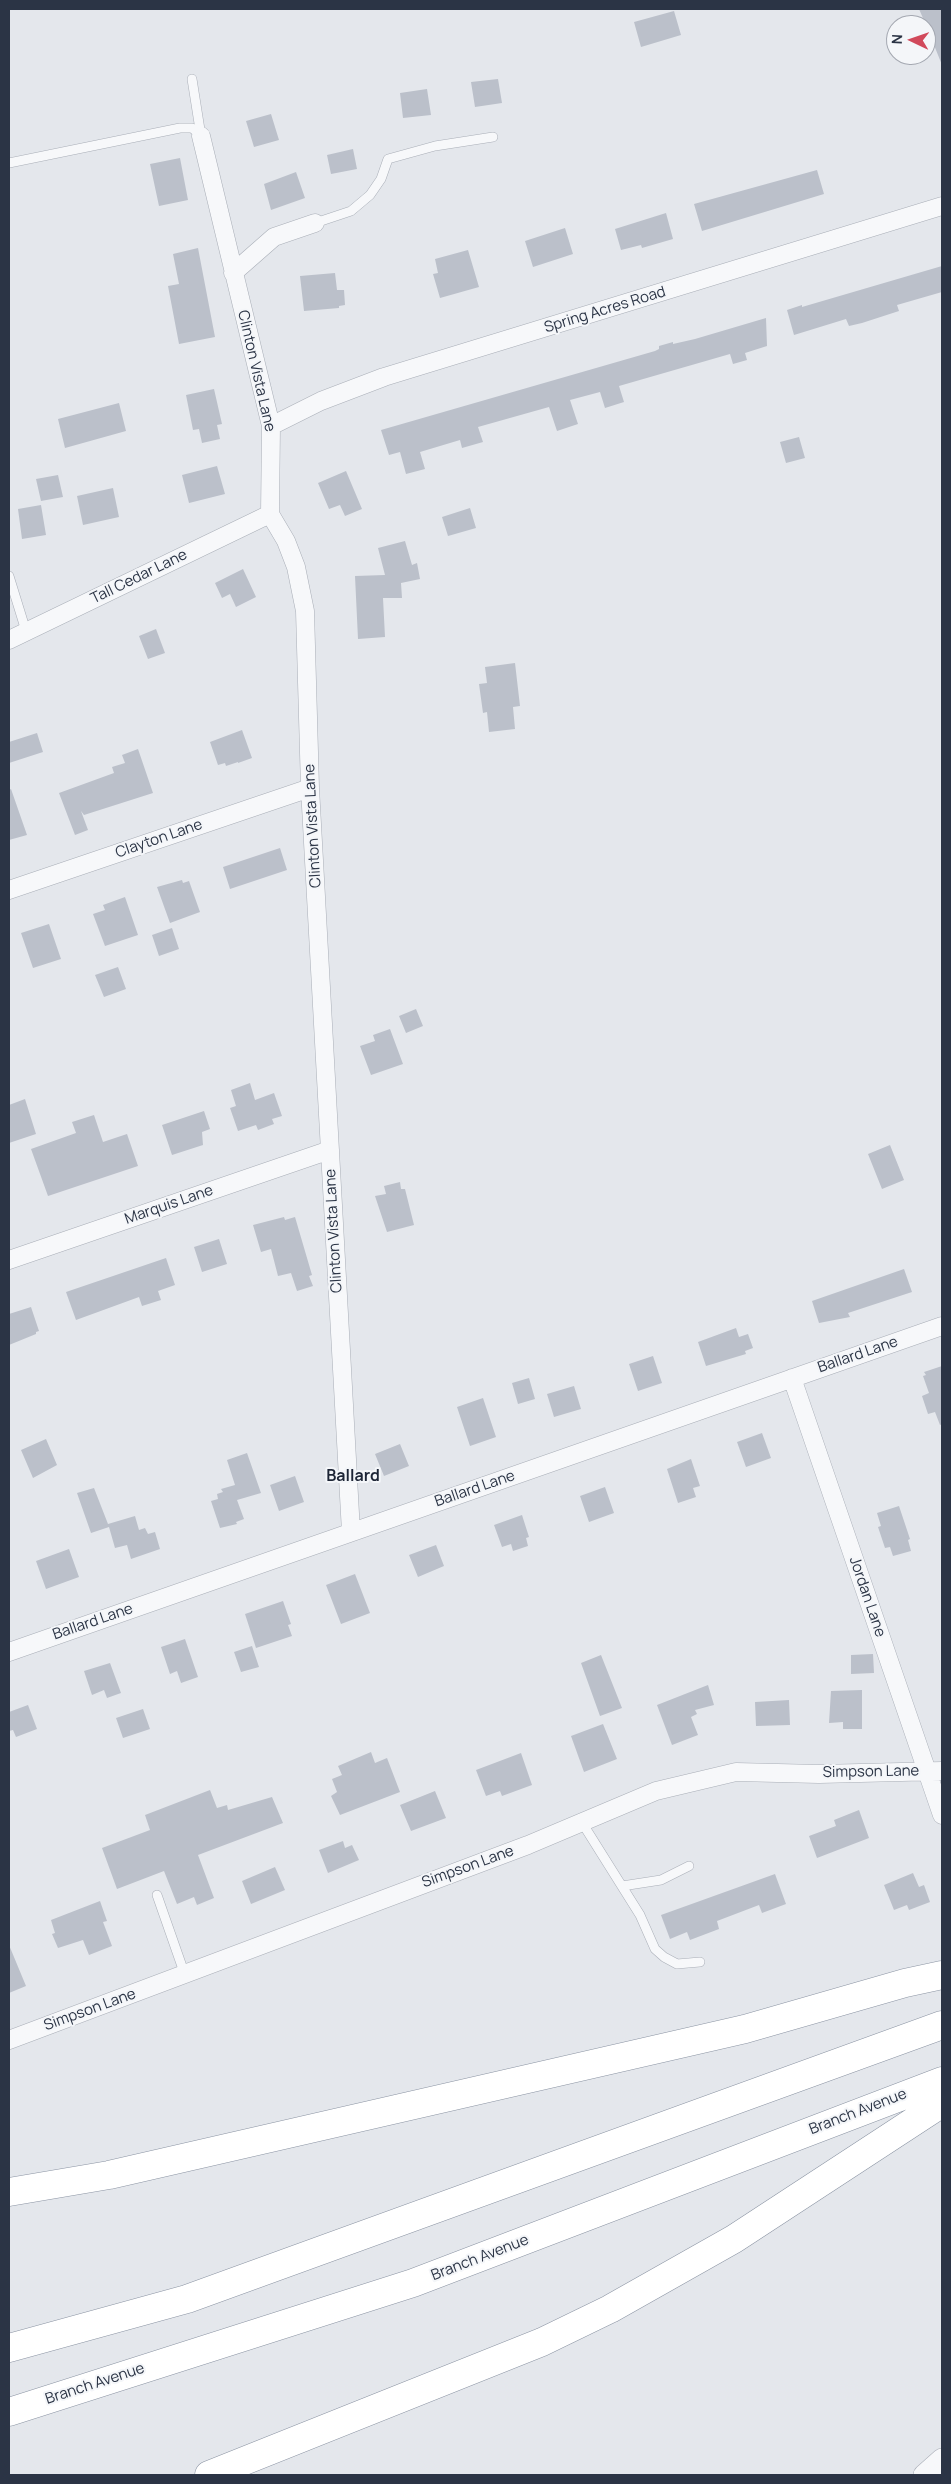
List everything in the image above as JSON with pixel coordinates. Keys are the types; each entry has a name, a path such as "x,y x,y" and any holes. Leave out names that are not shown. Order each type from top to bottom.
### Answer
{"highway":[{"path":"9,2192 68,2180 108,2175 745,2029 905,1983 942,1975"},
{"path":"9,2348 186,2299 942,2025"},
{"name":"Branch Avenue","path":"9,2412 413,2284 942,2081"},
{"path":"210,2475 542,2342 610,2309 734,2239 942,2103"},
{"path":"9,2208 68,2180"}],"street":[{"name":"Clinton Vista Lane","path":"201,136 271,426 270,514 286,542 303,591 310,788 351,1532"},
{"name":"Spring Acres Road","path":"271,426 321,401 384,377 942,206"},
{"path":"234,273 274,237 315,223"},
{"name":"Tall Cedar Lane","path":"9,640 270,514"},
{"name":"Clayton Lane","path":"9,890 310,788"},
{"name":"Marquis Lane","path":"9,1260 330,1150"},
{"name":"Ballard Lane","path":"9,1652 942,1326"},
{"name":"Jordan Lane","path":"792,1378 934,1771 942,1815"},
{"name":"Simpson Lane","path":"9,2040 185,1975 390,1895 528,1845 581,1821 656,1791 736,1772 819,1774 934,1771"},
{"path":"924,2475 942,2459"}],"lane":[{"path":"192,79 201,136"},
{"path":"9,163 180,128 192,128 201,136"},
{"path":"315,223 351,211 364,200 380,179 388,160 435,146 493,136"},
{"path":"9,576 26,631"},
{"path":"581,1821 640,1915 656,1948 664,1957 677,1964 700,1962"},
{"path":"622,1886 661,1880 689,1866"},
{"path":"157,1895 185,1975"}],"building":[{"path":"919,9 942,9 942,65 936,50 936,15 922,15"},
{"path":"674,11 681,35 641,47 634,22"},
{"path":"498,79 502,103 475,107 471,82"},
{"path":"427,89 431,115 403,118 400,93"},
{"path":"271,114 279,140 254,147 246,121"},
{"path":"353,149 357,169 331,174 327,155"},
{"path":"180,158 188,200 159,206 150,164"},
{"path":"817,170 824,194 702,231 694,204"},
{"path":"296,172 305,198 271,210 264,184"},
{"path":"666,213 673,239 642,248 641,245 621,250 615,229"},
{"path":"565,228 573,254 533,267 525,241"},
{"path":"198,248 215,337 179,344 168,286 179,284 173,254"},
{"path":"468,250 479,287 440,298 433,274 438,273 435,259"},
{"path":"942,266 942,292 897,305 899,311 862,323 849,326 846,319 794,335 787,310"},
{"path":"335,273 337,290 344,290 345,305 339,306 339,308 304,311 300,276"},
{"path":"766,318 767,346 745,353 747,360 733,364 730,354 619,386 624,402 605,408 600,392 570,400 578,424 557,431 549,407 478,427 483,442 462,448 460,440 420,452 425,469 406,474 400,452 389,455 381,430 655,351 659,349 659,346 695,339"},
{"path":"214,389 222,424 217,425 220,439 202,443 199,429 193,430 186,395"},
{"path":"119,403 126,431 65,448 58,419"},
{"path":"799,437 805,458 786,463 780,442"},
{"path":"217,466 225,494 189,503 182,475"},
{"path":"346,471 362,509 345,516 340,505 329,509 318,483"},
{"path":"58,475 63,497 41,501 36,479"},
{"path":"113,488 119,517 83,525 77,496"},
{"path":"41,505 46,535 22,539 18,509"},
{"path":"470,508 476,528 448,536 442,517"},
{"path":"405,541 412,565 417,563 420,579 401,583 402,598 383,598 385,637 358,639 355,576 385,575 378,548"},
{"path":"243,569 256,597 236,607 230,594 222,598 215,583"},
{"path":"156,629 165,653 148,659 139,636"},
{"path":"515,663 520,706 513,707 515,729 489,732 487,712 483,713 479,684 487,683 485,667"},
{"path":"242,730 252,758 226,766 225,763 218,765 210,742"},
{"path":"37,733 43,752 9,763 9,742"},
{"path":"138,749 153,793 84,815 81,811 88,830 75,835 59,793 114,773 112,767 125,763 122,755"},
{"path":"11,789 27,835 9,840 9,790"},
{"path":"280,848 287,870 230,889 223,867"},
{"path":"182,880 183,883 189,881 200,912 170,923 157,887"},
{"path":"125,897 138,935 105,946 93,914 105,910 103,905"},
{"path":"49,924 61,959 33,968 21,933"},
{"path":"172,928 179,949 159,956 152,935"},
{"path":"118,967 126,989 104,997 95,975"},
{"path":"416,1009 423,1026 406,1033 399,1016"},
{"path":"390,1029 403,1064 371,1075 360,1046 375,1041 373,1035"},
{"path":"250,1083 255,1100 274,1093 282,1116 272,1119 274,1124 258,1130 256,1125 238,1131 230,1108 236,1106 231,1090"},
{"path":"25,1099 36,1134 9,1143 9,1105"},
{"path":"204,1111 210,1129 202,1132 203,1145 172,1155 162,1125"},
{"path":"94,1115 103,1142 127,1134 138,1166 48,1196 31,1149 76,1133 72,1122"},
{"path":"890,1145 904,1180 882,1189 868,1154"},
{"path":"400,1182 401,1189 405,1189 414,1225 387,1232 375,1196 386,1194 384,1186"},
{"path":"284,1217 285,1220 295,1217 312,1275 309,1276 313,1286 297,1291 291,1273 278,1276 271,1249 261,1252 253,1225"},
{"path":"219,1239 227,1264 202,1272 194,1247"},
{"path":"166,1258 175,1285 158,1291 161,1300 142,1306 139,1297 76,1320 66,1292"},
{"path":"904,1269 912,1292 848,1313 850,1317 819,1323 812,1301"},
{"path":"31,1307 39,1331 9,1345 9,1314"},
{"path":"736,1328 739,1337 748,1334 753,1348 745,1351 746,1354 706,1366 698,1342"},
{"path":"653,1356 662,1383 638,1391 629,1364"},
{"path":"942,1366 942,1424 940,1425 935,1412 928,1414 922,1396 929,1393 923,1376 926,1375 924,1372"},
{"path":"529,1378 535,1399 518,1404 512,1383"},
{"path":"574,1386 581,1409 554,1417 547,1394"},
{"path":"483,1398 496,1437 470,1446 457,1407"},
{"path":"762,1433 771,1458 746,1467 737,1442"},
{"path":"46,1439 57,1465 33,1478 21,1450"},
{"path":"400,1444 409,1466 384,1476 375,1454"},
{"path":"247,1453 261,1493 237,1500 244,1519 236,1522 237,1524 220,1528 211,1501 218,1499 217,1494 223,1492 221,1489 235,1485 227,1460"},
{"path":"691,1459 700,1486 693,1488 696,1497 678,1503 667,1469"},
{"path":"295,1476 304,1502 279,1511 270,1485"},
{"path":"605,1487 614,1513 589,1522 580,1496"},
{"path":"94,1488 108,1524 135,1516 139,1530 145,1528 148,1534 155,1532 160,1549 131,1559 127,1545 115,1548 109,1527 91,1533 77,1493"},
{"path":"899,1506 910,1539 908,1540 911,1551 893,1556 890,1547 885,1548 878,1527 881,1526 877,1513"},
{"path":"522,1515 529,1537 526,1538 528,1546 513,1551 511,1544 502,1547 494,1525"},
{"path":"436,1545 444,1566 418,1577 409,1555"},
{"path":"69,1549 79,1577 46,1589 36,1561"},
{"path":"355,1574 370,1613 341,1624 326,1585"},
{"path":"283,1601 291,1624 288,1625 292,1636 256,1648 245,1614"},
{"path":"185,1639 198,1677 181,1683 177,1671 170,1674 161,1647"},
{"path":"252,1646 259,1667 241,1672 234,1652"},
{"path":"873,1654 874,1673 851,1674 851,1655"},
{"path":"601,1655 622,1708 600,1716 581,1663"},
{"path":"110,1663 121,1693 107,1698 104,1690 92,1695 84,1671"},
{"path":"708,1685 714,1705 695,1710 697,1714 691,1717 698,1735 672,1745 657,1705"},
{"path":"862,1690 862,1729 843,1729 843,1722 829,1723 831,1691"},
{"path":"789,1700 790,1725 756,1726 755,1702"},
{"path":"28,1705 37,1729 16,1737 13,1730 9,1731 9,1712"},
{"path":"143,1709 150,1729 123,1738 116,1718"},
{"path":"603,1724 617,1759 584,1772 571,1736"},
{"path":"371,1752 375,1763 387,1758 400,1792 340,1815 331,1796 337,1792 332,1779 342,1775 338,1766"},
{"path":"521,1753 532,1785 502,1796 500,1791 486,1796 476,1770"},
{"path":"210,1790 217,1808 227,1805 228,1810 272,1797 283,1823 198,1855 214,1898 197,1905 194,1897 177,1904 164,1871 117,1889 102,1848 150,1830 145,1815"},
{"path":"435,1791 446,1818 411,1831 400,1805"},
{"path":"859,1810 869,1838 817,1858 809,1836 836,1826 834,1820"},
{"path":"343,1841 345,1848 352,1845 359,1860 328,1873 319,1850"},
{"path":"275,1867 285,1890 251,1904 242,1881"},
{"path":"913,1873 919,1887 924,1885 930,1902 909,1910 907,1905 894,1910 884,1885"},
{"path":"775,1874 786,1904 762,1913 759,1905 717,1921 719,1929 690,1940 687,1932 670,1939 661,1915"},
{"path":"100,1901 107,1921 103,1922 112,1946 89,1955 83,1940 58,1948 52,1934 55,1933 51,1920"},
{"path":"9,1945 26,1986 9,1993"}],"district":[{"name":"Ballard","path":"353,1477"}]}
